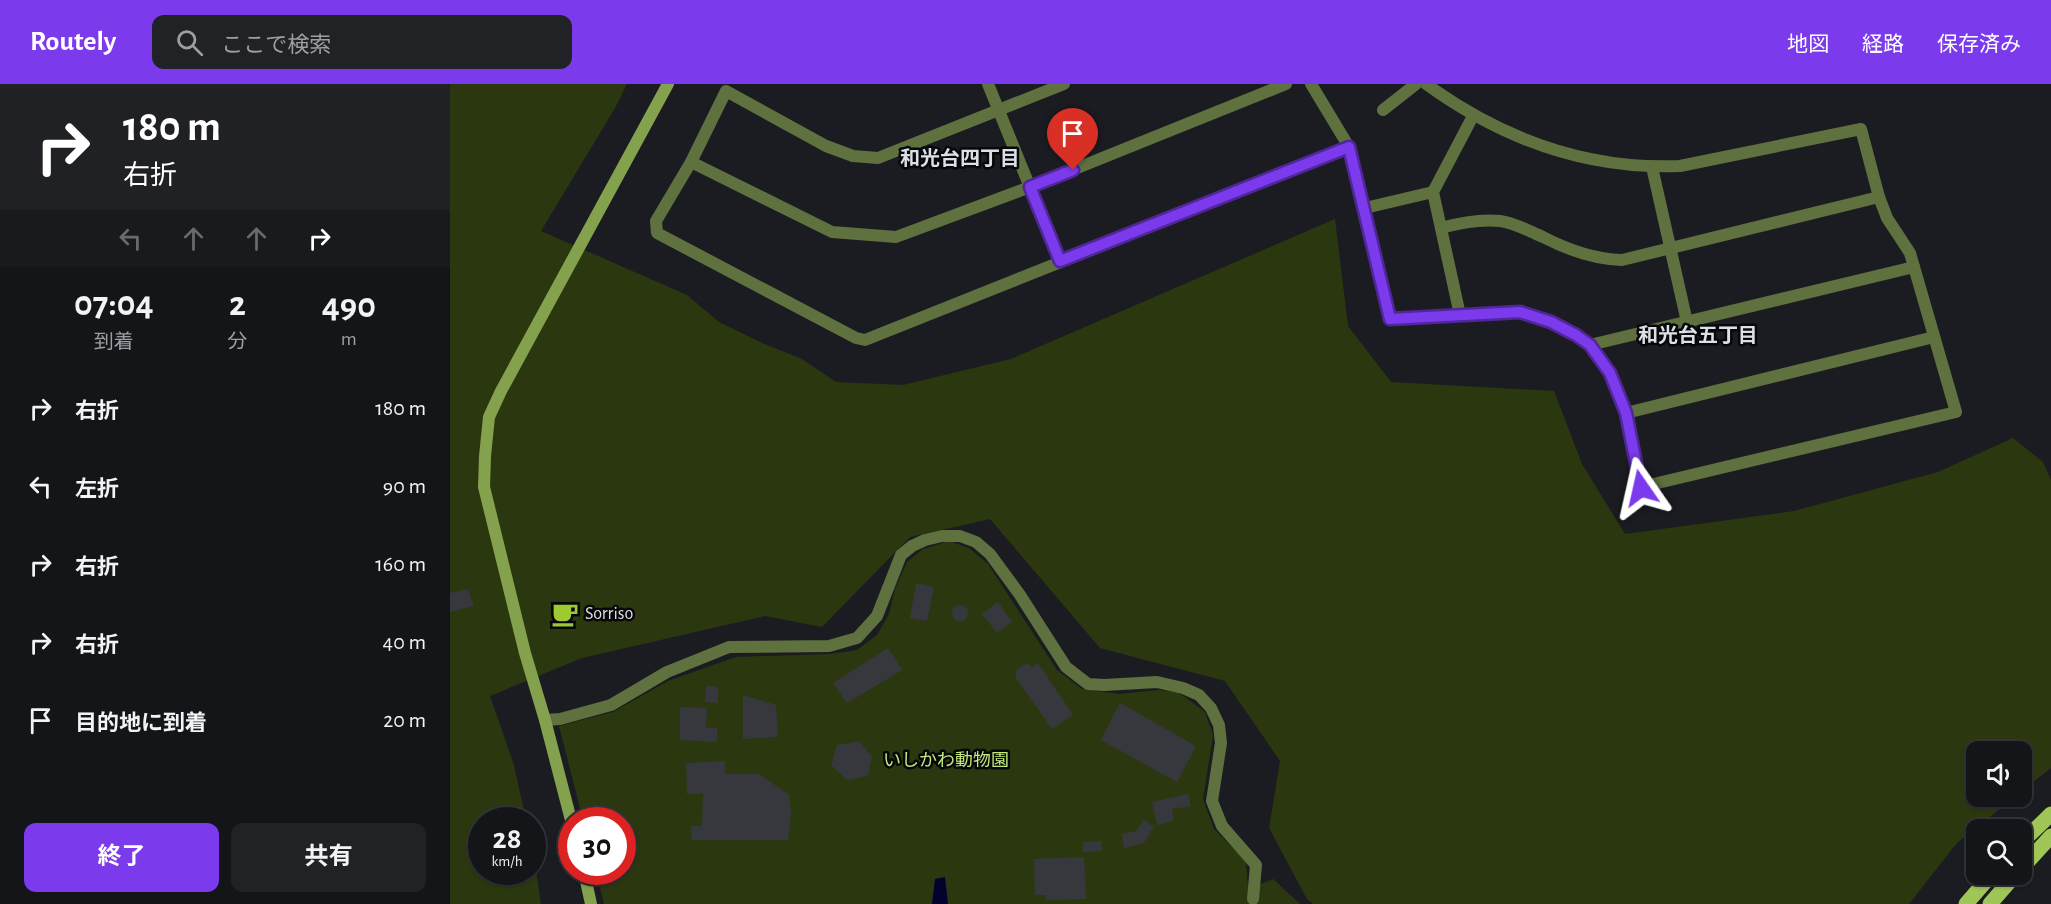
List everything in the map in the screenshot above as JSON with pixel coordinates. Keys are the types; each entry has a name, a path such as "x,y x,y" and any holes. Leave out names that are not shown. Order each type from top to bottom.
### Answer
{"main road":[{"path":"2032,832 2051,814"},
{"path":"2032,857 2051,836"},
{"path":"1966,904 1982,885"},
{"path":"1990,904 2006,885"}],"street":[{"path":"568,807 525,653 484,487 489,417 668,84"},
{"path":"988,84 1060,261"},
{"path":"1064,84 878,158 853,156 826,146 726,91 691,162 656,221 657,233 856,338 865,340 1349,147"},
{"path":"691,162 832,232 896,237 1030,187 1286,84"},
{"path":"1311,84 1349,147 1390,319 1520,312 1551,322 1590,345 1610,373 1626,413 1641,488 1956,412 1910,254 1887,219 1861,129 1680,166 1652,167 1554,151 1500,130 1473,116 1426,84"},
{"path":"1383,110 1416,84"},
{"path":"1460,315 1433,192 1473,116"},
{"path":"1652,167 1687,322"},
{"path":"1365,208 1433,192"},
{"path":"1440,228 1456,224 1500,221 1530,230 1581,254 1622,260 1879,197"},
{"path":"1590,345 1914,267"},
{"path":"1626,413 1934,337"},
{"path":"545,720 560,719 611,705 667,672 729,647 829,646 858,638 877,616 901,555 912,546 925,540 942,536 960,536 976,542 990,555 1020,595 1066,667 1088,684 1157,682 1183,688 1199,695 1211,708 1219,725 1221,743 1212,801 1222,826 1256,865 1253,899"},
{"path":"587,885 591,904"}],"green space":[{"path":"450,84 627,84 541,231 687,295 719,322 802,359 836,382 903,385 1011,359 1335,219 1348,326 1391,382 1554,391 1582,464 1625,534 1794,511 1938,472 2013,438 2043,462 2051,480 2051,768 2032,783 2032,741 1966,741 1966,807 2002,807 1987,819 1966,819 1966,836 1957,843 1909,904 1313,904 1307,899 1269,828 1280,761 1225,681 1100,648 990,519 910,537 822,627 765,616 582,658 490,696 514,765 523,807 468,807 468,885 538,885 541,904 450,904"},
{"name":"いしかわ動物園","path":"949,541 969,548 988,564 1057,670 1082,689 1119,694 1159,690 1178,692 1205,712 1213,735 1203,799 1214,829 1246,861 1248,889 1273,879 1300,904 604,904 599,885 636,885 636,807 580,807 559,726 613,712 668,681 736,657 831,654 857,650 877,635 889,614 895,589 907,562 923,549"}],"shaded area":[{"path":"945,877 948,904 932,904 935,879"}],"building":[{"path":"916,583 934,587 927,621 910,618"},
{"path":"468,589 474,606 450,612 450,593"},
{"path":"998,602 1012,622 997,633 982,614"},
{"name":"Sorriso","path":"575,605 578,618 556,622 553,609"},
{"path":"957,605 963,605 968,613 966,619 957,621 952,616 952,610"},
{"path":"888,648 902,670 847,703 833,683"},
{"path":"1038,663 1073,715 1052,729 1016,678 1016,671 1021,666 1027,664 1033,667"},
{"path":"706,686 718,687 718,703 705,702"},
{"path":"743,695 776,705 778,737 743,739"},
{"path":"1120,703 1196,746 1177,782 1101,740"},
{"path":"680,707 707,708 706,728 717,728 717,742 680,740"},
{"path":"859,741 872,757 868,776 847,780 831,765 837,745"},
{"path":"725,761 725,774 759,774 789,795 791,814 788,840 692,840 691,826 702,826 703,794 687,794 686,763"},
{"path":"1188,794 1191,806 1172,809 1174,821 1157,825 1152,802"},
{"path":"1144,820 1154,827 1144,843 1124,848 1122,834 1136,831"},
{"path":"1101,841 1102,851 1083,852 1083,842"},
{"path":"1084,857 1086,899 1046,900 1046,895 1035,895 1034,859"}],"place":[{"name":"Sorriso","path":"565,614"}],"district":[{"name":"和光台四丁目","path":"960,159"},
{"name":"和光台五丁目","path":"1698,336"}],"route":[{"path":"1073,170 1030,187 1060,261 1349,147 1390,319 1520,312 1551,322 1576,335 1590,345 1610,373 1626,413 1641,488"}]}
